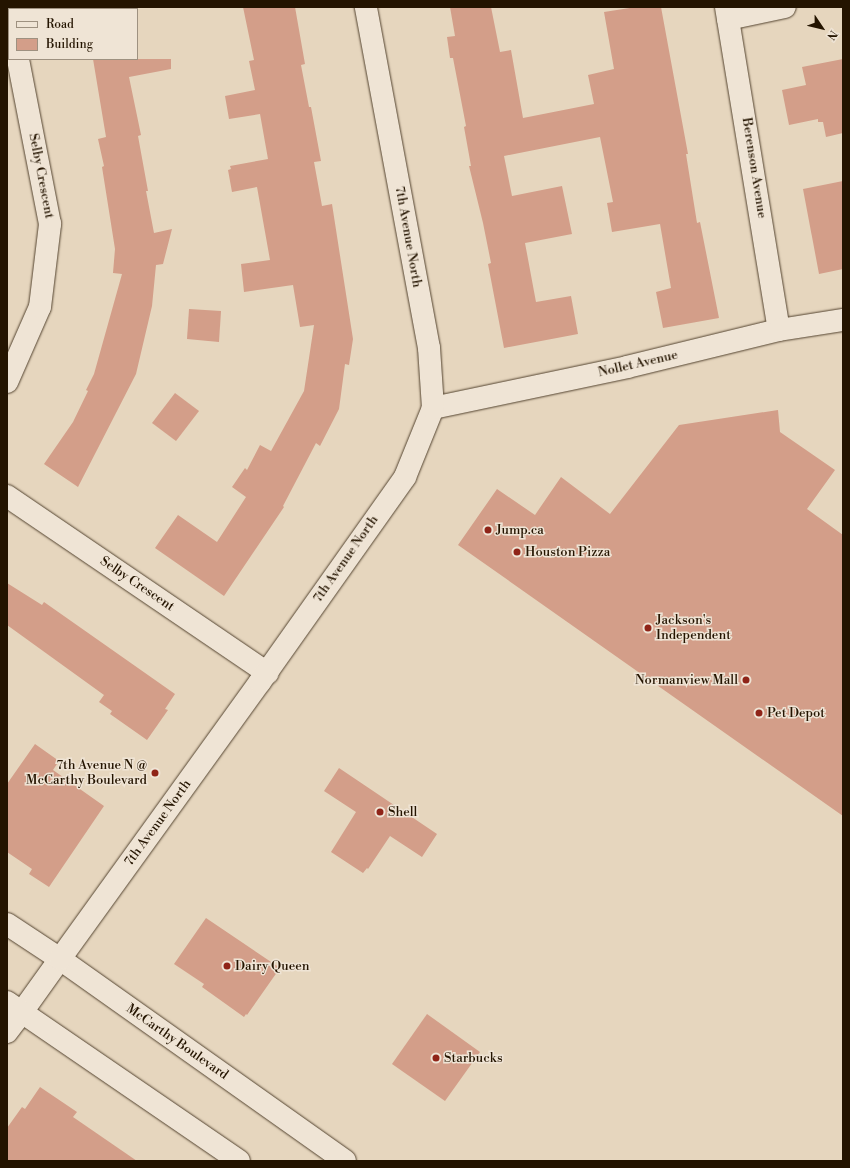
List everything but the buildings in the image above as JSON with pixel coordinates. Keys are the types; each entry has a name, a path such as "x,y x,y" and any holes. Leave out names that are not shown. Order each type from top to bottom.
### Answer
{"street":[{"name":"7th Avenue North","path":"7,1032 14,1007 60,959 267,673 405,476 432,408 428,348 366,7"},
{"path":"727,13 785,7"},
{"name":"Berenson Avenue","path":"727,13 779,330"},
{"name":"Selby Crescent","path":"7,382 40,307 50,224 18,60"},
{"name":"Nollet Avenue","path":"432,408 627,367 779,330 843,320"},
{"name":"Selby Crescent","path":"7,496 267,673"},
{"name":"McCarthy Boulevard","path":"7,924 60,959 345,1161"},
{"path":"14,1007 239,1161"}],"place":[{"name":"Jump.ca","path":"488,530"},
{"name":"Houston Pizza","path":"517,552"},
{"name":"Jackson's Independent","path":"648,628"},
{"name":"Normanview Mall","path":"746,680"},
{"name":"Pet Depot","path":"759,713"},
{"name":"7th Avenue N @ McCarthy Boulevard","path":"155,773"},
{"name":"Shell","path":"380,812"},
{"name":"Dairy Queen","path":"227,966"},
{"name":"Starbucks","path":"436,1058"}]}
